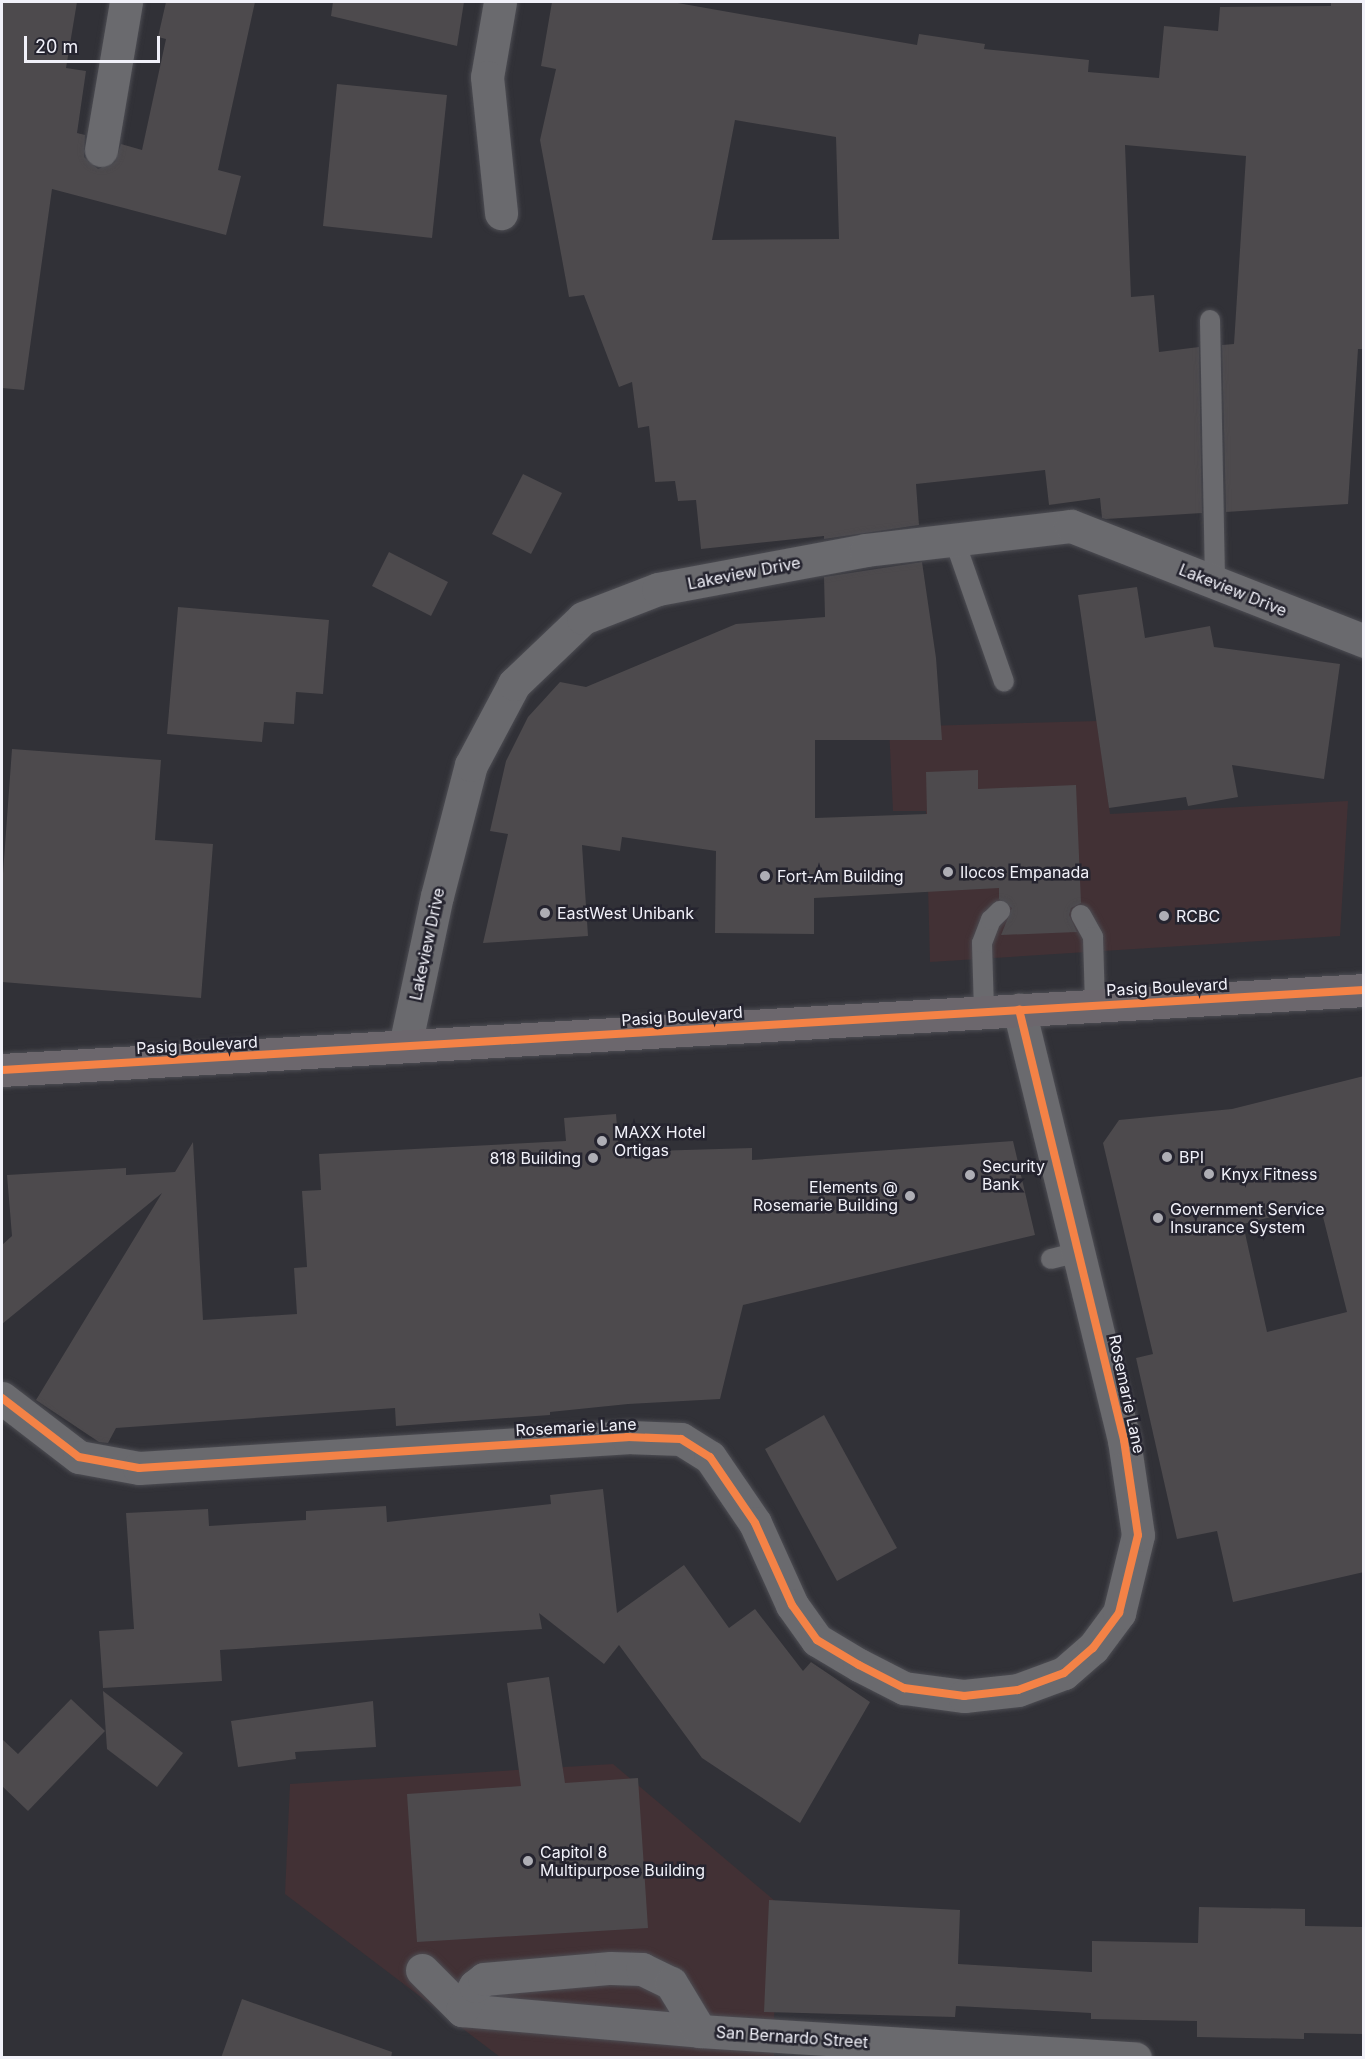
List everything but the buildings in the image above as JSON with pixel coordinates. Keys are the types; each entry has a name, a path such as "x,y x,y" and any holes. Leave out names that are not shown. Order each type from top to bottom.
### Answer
{"main road":[{"name":"Pasig Boulevard","path":"2,1070 1364,990"}],"street":[{"path":"102,150 126,2"},
{"path":"500,2 487,77 501,213"},
{"name":"Lakeview Drive","path":"405,1047 437,896 471,765 514,684 583,618 658,589 866,550 1071,526 1364,641"},
{"name":"Rosemarie Lane","path":"2,1398 80,1457 139,1468 627,1437 681,1439 710,1457 755,1523 792,1605 817,1640 904,1688 964,1696 1018,1690 1064,1673 1093,1648 1119,1613 1138,1535 1124,1440 1065,1255 1019,1010"},
{"name":"San Bernardo Street","path":"700,2031 671,1983 642,1969 493,1977 475,1986 462,2010 700,2031 950,2053 1135,2058"},
{"path":"422,1970 462,2010"}],"lane":[{"path":"1210,320 1215,583"},
{"path":"954,539 1004,682"},
{"path":"984,1011 982,943 991,920 1000,911"},
{"path":"1081,915 1093,937 1095,1005"}],"shaded area":[{"path":"1098,721 1110,814 1348,801 1340,936 930,962 926,811 893,811 889,727"},
{"path":"613,1764 775,1901 774,2057 500,2057 285,1894 290,1784"}],"cycle path":[{"path":"2,1070 1364,990"},
{"path":"2,1398 79,1457 139,1468 627,1437 681,1439 710,1457 755,1523 792,1605 817,1640 904,1688 964,1696 1018,1690 1064,1673 1093,1648 1119,1613 1138,1535 1124,1440 1019,1010"}],"place":[{"name":"Ilocos Empanada","path":"948,872"},
{"name":"Fort-Am Building","path":"765,876"},
{"name":"EastWest Unibank","path":"545,913"},
{"name":"RCBC","path":"1164,916"},
{"name":"MAXX Hotel Ortigas","path":"602,1141"},
{"name":"BPI","path":"1167,1157"},
{"name":"818 Building","path":"593,1158"},
{"name":"Knyx Fitness","path":"1209,1174"},
{"name":"Security Bank","path":"970,1175"},
{"name":"Elements @ Rosemarie Building","path":"910,1196"},
{"name":"Government Service Insurance System","path":"1158,1218"},
{"name":"Capitol 8 Multipurpose Building","path":"528,1861"}]}
